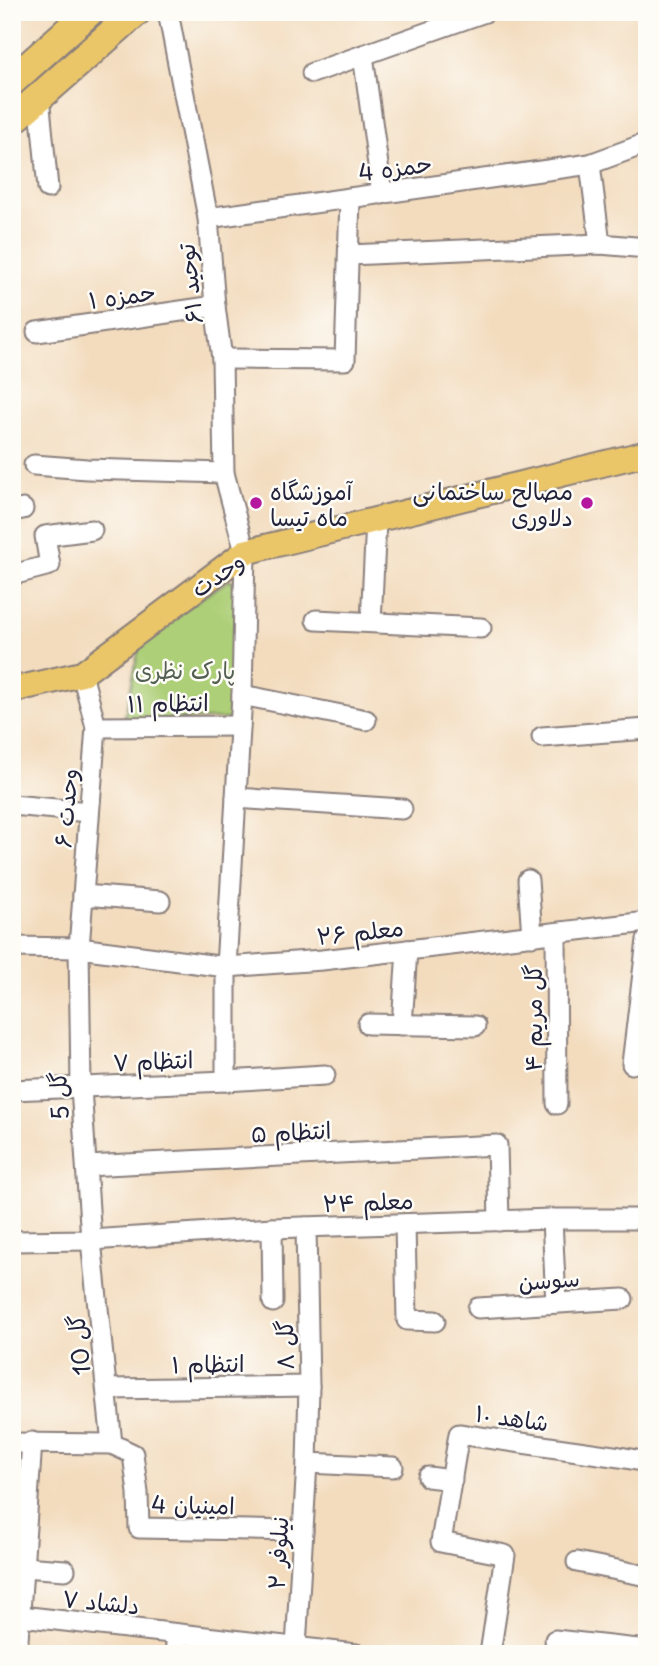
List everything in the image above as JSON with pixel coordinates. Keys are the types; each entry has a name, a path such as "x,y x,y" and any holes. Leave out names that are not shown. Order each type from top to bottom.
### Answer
{"highway":[{"path":"12,81 89,12"},
{"path":"12,121 136,12"}],"main road":[{"name":"وحدت","path":"12,690 82,674 245,552 647,453"}],"street":[{"name":"توحید ۶۱","path":"168,12 208,218 222,359 224,473 245,552 242,695 226,967 226,1081"},
{"path":"312,73 485,12"},
{"path":"363,55 382,194"},
{"path":"39,97 48,188"},
{"name":"حمزه 4","path":"208,218 590,164 647,143"},
{"path":"590,164 600,244"},
{"path":"222,359 345,360 350,198"},
{"path":"348,254 600,244 647,248"},
{"name":"حمزه ۱","path":"37,332 215,306"},
{"path":"34,466 224,473"},
{"path":"371,622 376,521"},
{"path":"12,575 50,565 45,536 92,530"},
{"path":"316,620 481,628"},
{"name":"وحدت ۶","path":"79,948 96,727 82,674"},
{"path":"242,695 366,720"},
{"name":"انتظام ۱۱","path":"96,727 240,726"},
{"path":"542,737 647,729"},
{"path":"236,798 402,809"},
{"path":"12,805 89,812"},
{"path":"528,880 532,936"},
{"path":"83,895 160,901"},
{"name":"معلم ۲۶","path":"12,947 79,948 226,967 322,960 647,922"},
{"name":"گل مریم ۴","path":"556,933 557,1104"},
{"path":"632,1063 647,940"},
{"name":"گل 5","path":"79,948 81,1087 91,1240"},
{"path":"402,1025 407,950"},
{"path":"368,1024 475,1026"},
{"name":"انتظام ۷","path":"12,1090 325,1075"},
{"name":"انتظام ۵","path":"88,1166 497,1145 499,1221"},
{"path":"552,1219 556,1303"},
{"name":"معلم ۲۴","path":"12,1241 91,1240 272,1228 552,1219 647,1219"},
{"path":"405,1224 407,1320 435,1321"},
{"name":"گل ۸","path":"306,1227 309,1386 307,1462"},
{"path":"272,1228 273,1302"},
{"name":"گل 10","path":"91,1240 112,1444"},
{"name":"سوسن","path":"478,1308 623,1299"},
{"name":"انتظام ۱","path":"107,1389 309,1386"},
{"name":"شاهد ۱۰","path":"491,1654 505,1555 441,1542 459,1434 647,1462"},
{"path":"17,1654 16,1616 23,1567 32,1442"},
{"path":"12,1443 112,1444"},
{"name":"امینیان 4","path":"112,1444 133,1454 139,1528 303,1531"},
{"path":"307,1462 393,1467"},
{"name":"نیلوفر ۲","path":"296,1647 307,1462"},
{"path":"428,1477 452,1480"},
{"path":"577,1562 647,1576"},
{"path":"23,1567 65,1570"},
{"name":"دلشاد ۷","path":"16,1616 177,1634 260,1648 296,1647 356,1654"},
{"path":"175,1654 177,1634"},
{"path":"555,1640 642,1651"}],"green space":[{"name":"پارک نظری","path":"229,580 238,583 235,719 124,720 141,638"}],"place":[{"name":"آموزشگاه ماه تیسا","path":"256,503"},
{"name":"مصالح ساختمانی دلاوری","path":"587,503"}]}
